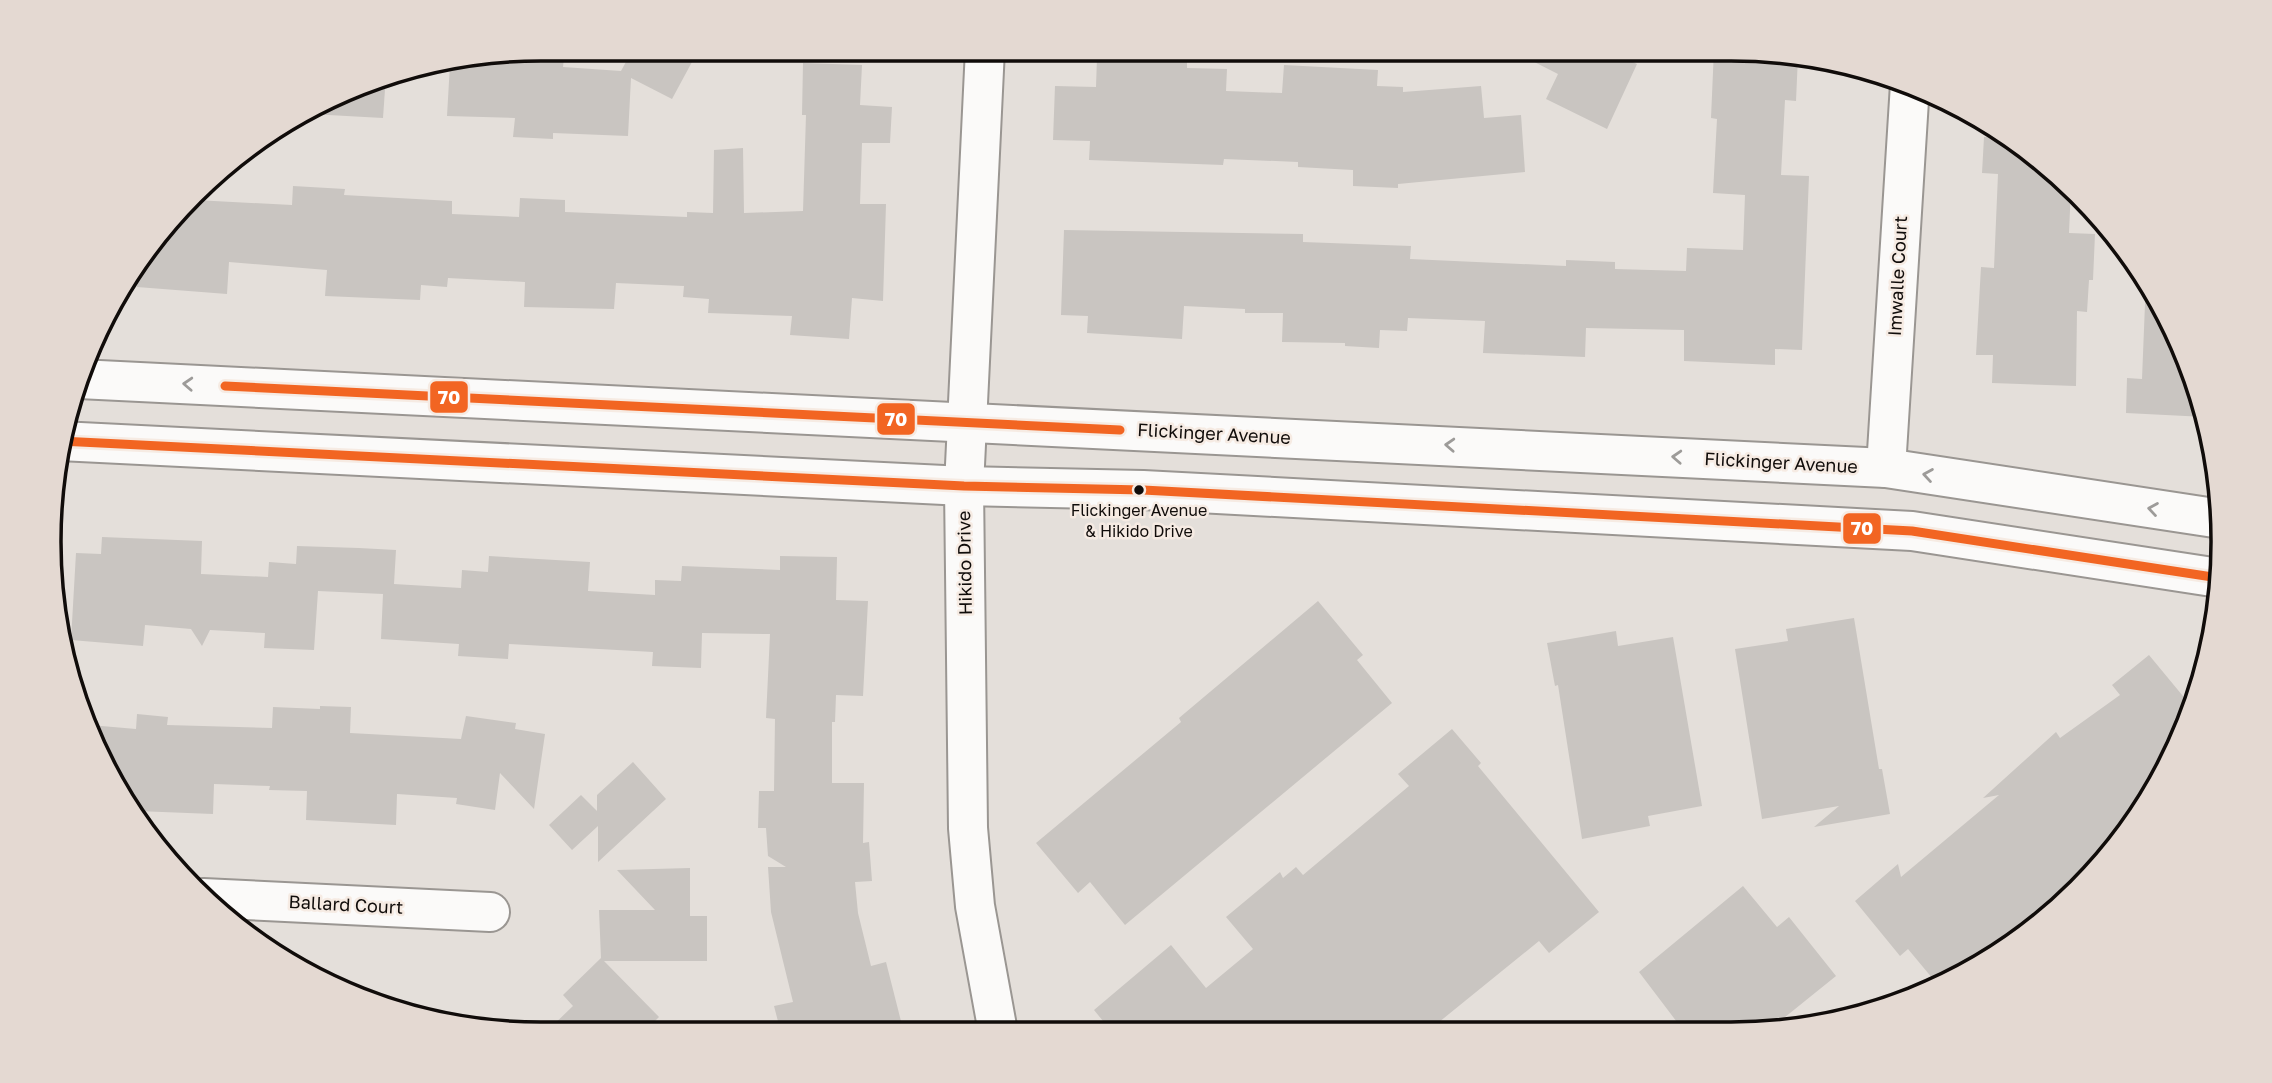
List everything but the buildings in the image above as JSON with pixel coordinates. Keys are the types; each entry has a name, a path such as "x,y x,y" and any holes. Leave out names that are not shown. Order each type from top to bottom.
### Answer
{"main road":[{"name":"Hikido Drive","path":"984,61 964,486 968,828 975,906 996,1022"},
{"name":"Imwalle Court","path":"1886,468 1909,96"},
{"name":"Flickinger Avenue","path":"90,380 1886,468 2210,517"},
{"path":"72,442 964,486 1143,490 1912,531 2210,576"},
{"name":"Ballard Court","path":"221,899 490,912"}],"transit line":[{"name":"70","path":"225,386 1120,430"},
{"name":"70","path":"72,442 964,486 1143,490 1912,531 2210,577"}],"place":[{"name":"Flickinger Avenue & Hikido Drive","path":"1139,490"}]}
